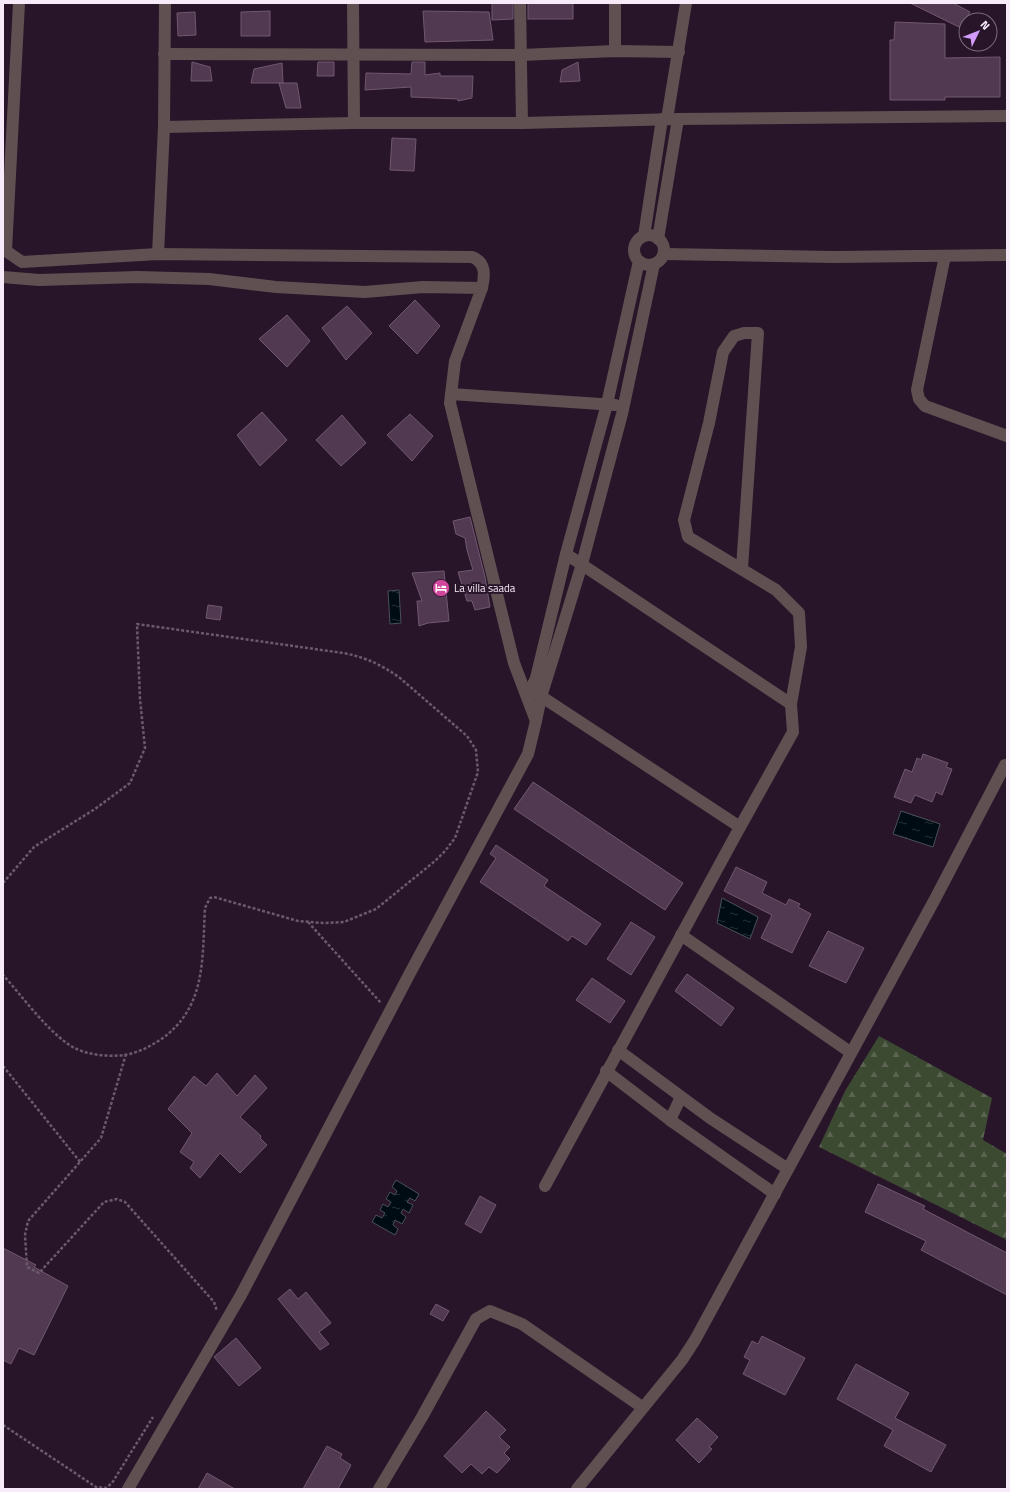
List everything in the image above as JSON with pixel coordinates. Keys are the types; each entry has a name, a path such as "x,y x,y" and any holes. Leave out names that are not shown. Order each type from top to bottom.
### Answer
{"street":[{"path":"19,3 6,251 22,262 158,254 472,257 478,259 483,265 484,271 482,288 455,361 450,403 514,663 533,695 740,827"},
{"path":"158,254 164,127 165,3"},
{"path":"352,3 354,123"},
{"path":"520,3 522,123"},
{"path":"615,3 615,51"},
{"path":"658,239 669,119 686,3"},
{"path":"164,54 521,55 615,51 679,52"},
{"path":"164,127 354,123 522,123 669,119 1007,116"},
{"path":"644,236 653,236 658,239 664,248 664,254 661,259 654,264 646,265 639,262 634,253 634,247 644,236 669,119"},
{"path":"664,254 1007,256"},
{"path":"945,256 917,390 919,399 926,406 1007,436"},
{"path":"128,1489 241,1295 389,1012 528,754 536,721 533,695 566,554 607,404 639,262"},
{"path":"533,695 582,564 624,405 654,264"},
{"path":"3,277 39,280 138,277 209,279 276,287 365,292 423,287 482,288"},
{"path":"545,1186 680,935 793,732 791,704 801,647 799,613 776,590 742,568 688,537 684,520 709,423 723,352 734,336 744,333 758,333 742,568"},
{"path":"451,394 624,405"},
{"path":"566,554 791,704"},
{"path":"577,1489 642,1407 682,1360 695,1340 788,1170 850,1052 935,899 1005,765"},
{"path":"680,935 850,1052"},
{"path":"618,1050 681,1097 788,1170"},
{"path":"606,1071 670,1120 775,1194"},
{"path":"670,1120 681,1097"},
{"path":"378,1489 422,1417 476,1319 490,1311 522,1324 642,1407"}],"path":[{"path":"3,883 34,847 89,813 130,784 144,748 140,699 137,624 343,653 364,658 389,670 400,678 467,736 478,757 478,772 455,838 446,851 436,861 376,909 344,922 308,922 214,897 210,898 205,908 200,975 192,1004 183,1019 171,1032 147,1048 126,1054 101,1055 68,1045 3,975"},
{"path":"308,922 389,1012"},
{"path":"126,1054 103,1134 81,1163 28,1221 25,1236 27,1267 39,1273 104,1202 117,1199 126,1202 214,1302 217,1316"},
{"path":"3,1066 81,1163"},
{"path":"3,1425 96,1487 106,1488 112,1483 156,1412"}],"green space":[{"path":"879,1036 992,1098 983,1140 1007,1154 1007,1240 819,1147 845,1091"}],"water":[{"path":"399,590 401,623 390,624 388,591"},
{"path":"901,811 940,824 933,847 893,834"},
{"path":"722,898 758,917 750,939 717,923"},
{"path":"396,1180 419,1194 415,1201 410,1198 407,1202 413,1205 409,1213 403,1209 401,1213 406,1217 402,1224 395,1220 393,1225 398,1229 395,1235 372,1222 376,1215 382,1218 385,1213 380,1210 383,1204 388,1207 391,1202 386,1199 390,1192 395,1195 397,1191 392,1187"}],"building":[{"path":"492,3 513,3 513,19 492,20"},
{"path":"528,3 573,3 573,19 528,19"},
{"path":"910,3 953,3 970,12 958,12 958,27"},
{"path":"270,11 270,36 241,36 241,12"},
{"path":"423,11 489,12 493,40 425,42"},
{"path":"195,12 196,35 178,36 177,13"},
{"path":"895,22 945,24 945,58 1000,57 1000,97 945,97 945,100 890,100 890,40 894,40"},
{"path":"192,62 210,67 212,81 191,81"},
{"path":"318,62 334,62 334,76 317,76"},
{"path":"412,62 425,62 425,75 440,73 440,76 473,76 472,98 458,101 458,99 411,97 411,87 365,90 366,73 411,74"},
{"path":"578,62 580,81 560,82 562,70"},
{"path":"282,63 283,83 251,83 254,69"},
{"path":"279,83 297,83 301,108 286,108"},
{"path":"392,138 416,139 414,171 390,170"},
{"path":"415,300 440,326 417,354 389,326"},
{"path":"347,306 372,333 346,360 322,328"},
{"path":"287,315 310,341 287,367 259,339"},
{"path":"262,412 287,440 260,466 237,435"},
{"path":"410,414 433,436 412,461 387,435"},
{"path":"342,415 366,443 341,466 316,440"},
{"path":"470,517 485,577 490,607 475,610 472,601 467,601 458,572 473,570 465,538 456,534 453,521"},
{"path":"444,571 449,621 428,623 419,626 417,601 422,601 412,573"},
{"path":"208,605 222,607 220,620 206,618"},
{"path":"923,754 948,763 946,767 952,769 942,795 936,792 932,802 915,795 911,803 894,797 905,769 912,772 917,758 921,760"},
{"path":"533,782 683,883 665,910 514,809"},
{"path":"496,845 548,880 544,886 601,924 586,945 572,936 568,941 480,882 496,858 490,854"},
{"path":"736,867 767,882 762,893 786,905 789,899 800,904 798,907 811,914 792,953 761,938 772,915 724,891"},
{"path":"631,922 655,937 631,975 607,959"},
{"path":"828,931 864,948 846,983 809,966"},
{"path":"687,974 734,1008 721,1026 675,991"},
{"path":"592,978 625,1001 610,1023 576,1000"},
{"path":"217,1073 237,1096 255,1075 267,1088 240,1117 261,1136 260,1138 267,1145 240,1173 220,1153 200,1178 190,1168 194,1162 180,1152 192,1133 168,1109 194,1076 206,1086"},
{"path":"878,1184 925,1206 923,1209 1007,1253 1007,1295 921,1250 926,1241 865,1212"},
{"path":"480,1196 496,1205 481,1233 465,1224"},
{"path":"3,1248 36,1265 34,1267 68,1286 34,1355 19,1348 11,1364 3,1360"},
{"path":"290,1289 298,1299 306,1292 331,1323 319,1332 329,1344 320,1350 278,1299"},
{"path":"436,1304 449,1311 443,1321 430,1314"},
{"path":"762,1336 805,1358 785,1395 743,1374 750,1360 744,1357 752,1341 758,1344"},
{"path":"236,1338 261,1368 239,1386 214,1357"},
{"path":"856,1364 909,1393 895,1418 946,1445 931,1472 884,1446 893,1430 837,1399"},
{"path":"486,1411 506,1430 499,1437 510,1447 504,1453 510,1459 497,1473 489,1467 482,1474 471,1464 462,1473 444,1456"},
{"path":"697,1418 718,1437 709,1447 712,1449 699,1463 676,1440"},
{"path":"327,1446 342,1454 340,1458 351,1465 338,1489 303,1489"},
{"path":"207,1473 235,1489 198,1489"}],"place":[{"name":"La villa saada","path":"441,588"}]}
